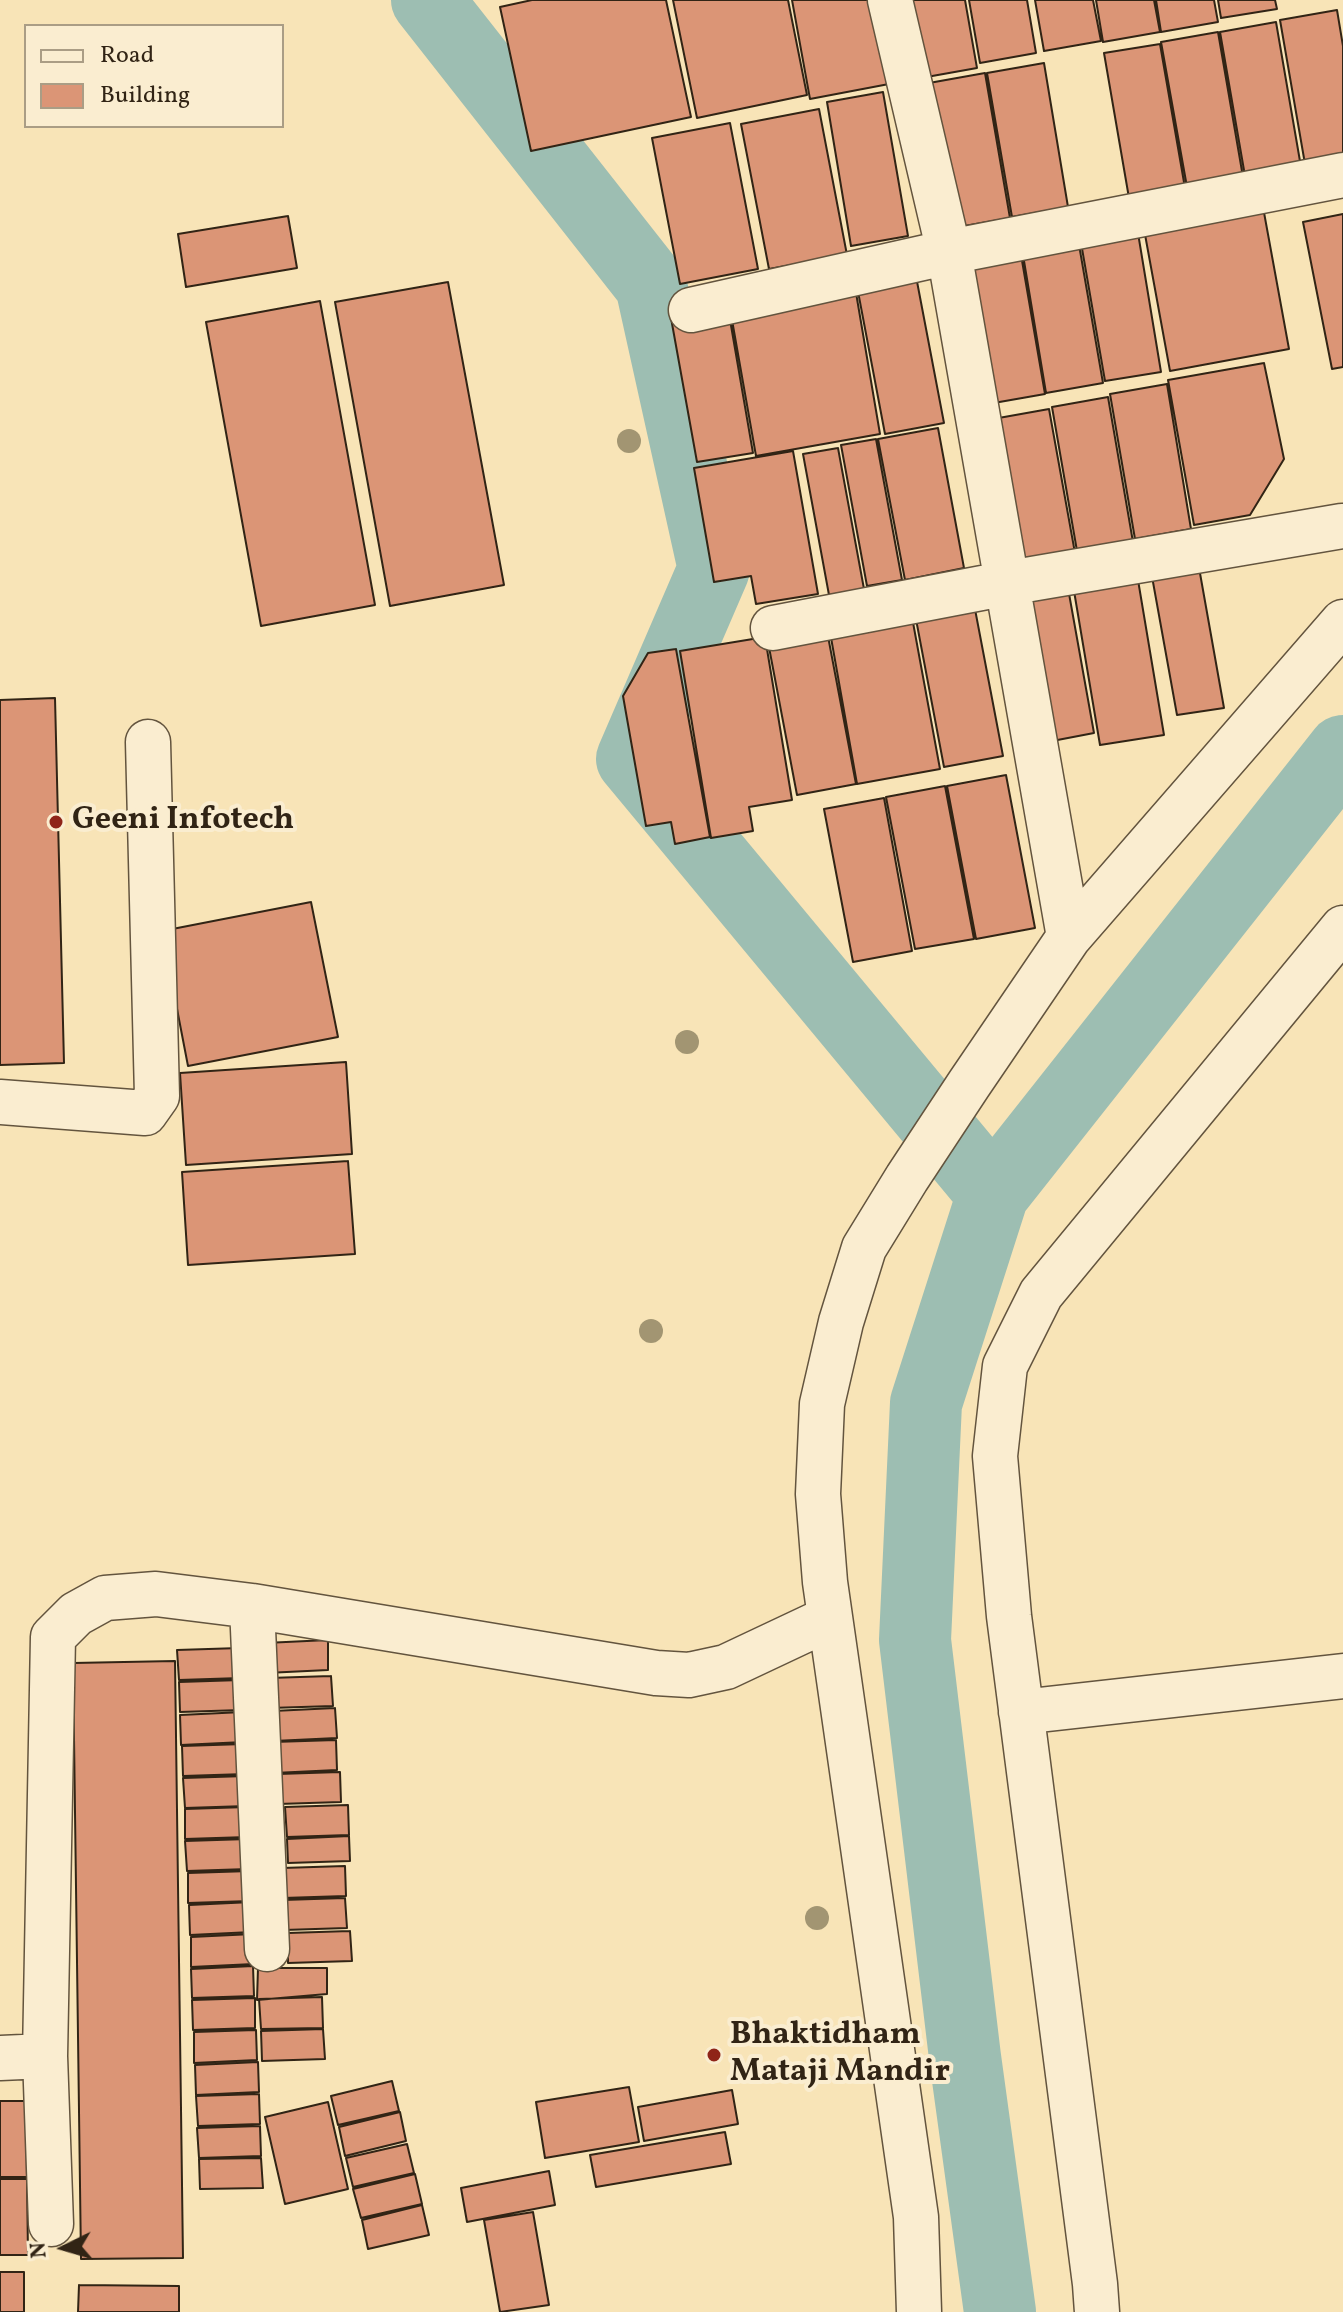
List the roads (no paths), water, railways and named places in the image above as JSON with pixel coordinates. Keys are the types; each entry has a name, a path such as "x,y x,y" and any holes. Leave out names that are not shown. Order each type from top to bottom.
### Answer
{"street":[{"path":"890,0 949,252 1069,937"},
{"path":"691,310 949,252 1343,175"},
{"path":"773,628 1008,583 1342,526"},
{"path":"919,2312 916,2217 825,1582 818,1494 822,1404 841,1322 864,1248 907,1178 1069,937 1343,622"},
{"path":"0,1102 127,1114 145,1113 157,1096 148,742"},
{"path":"1097,2312 1009,1616 995,1456 1005,1366 1041,1294 1343,928"},
{"path":"51,2224 45,2056 53,1637 76,1614 105,1598 156,1594 252,1606 641,1670 689,1675 726,1667 830,1618"},
{"path":"252,1606 267,1949"},
{"path":"1021,1712 1343,1676"},
{"path":"0,2058 45,2056"}],"waterway":[{"path":"427,0 651,285 714,569 632,759 993,1194"},
{"path":"1000,2312 965,2057 915,1640 926,1403 993,1194 1343,751"}],"place":[{"name":"Geeni Infotech","path":"56,822"},
{"name":"Bhaktidham Mataji Mandir","path":"714,2055"}]}
